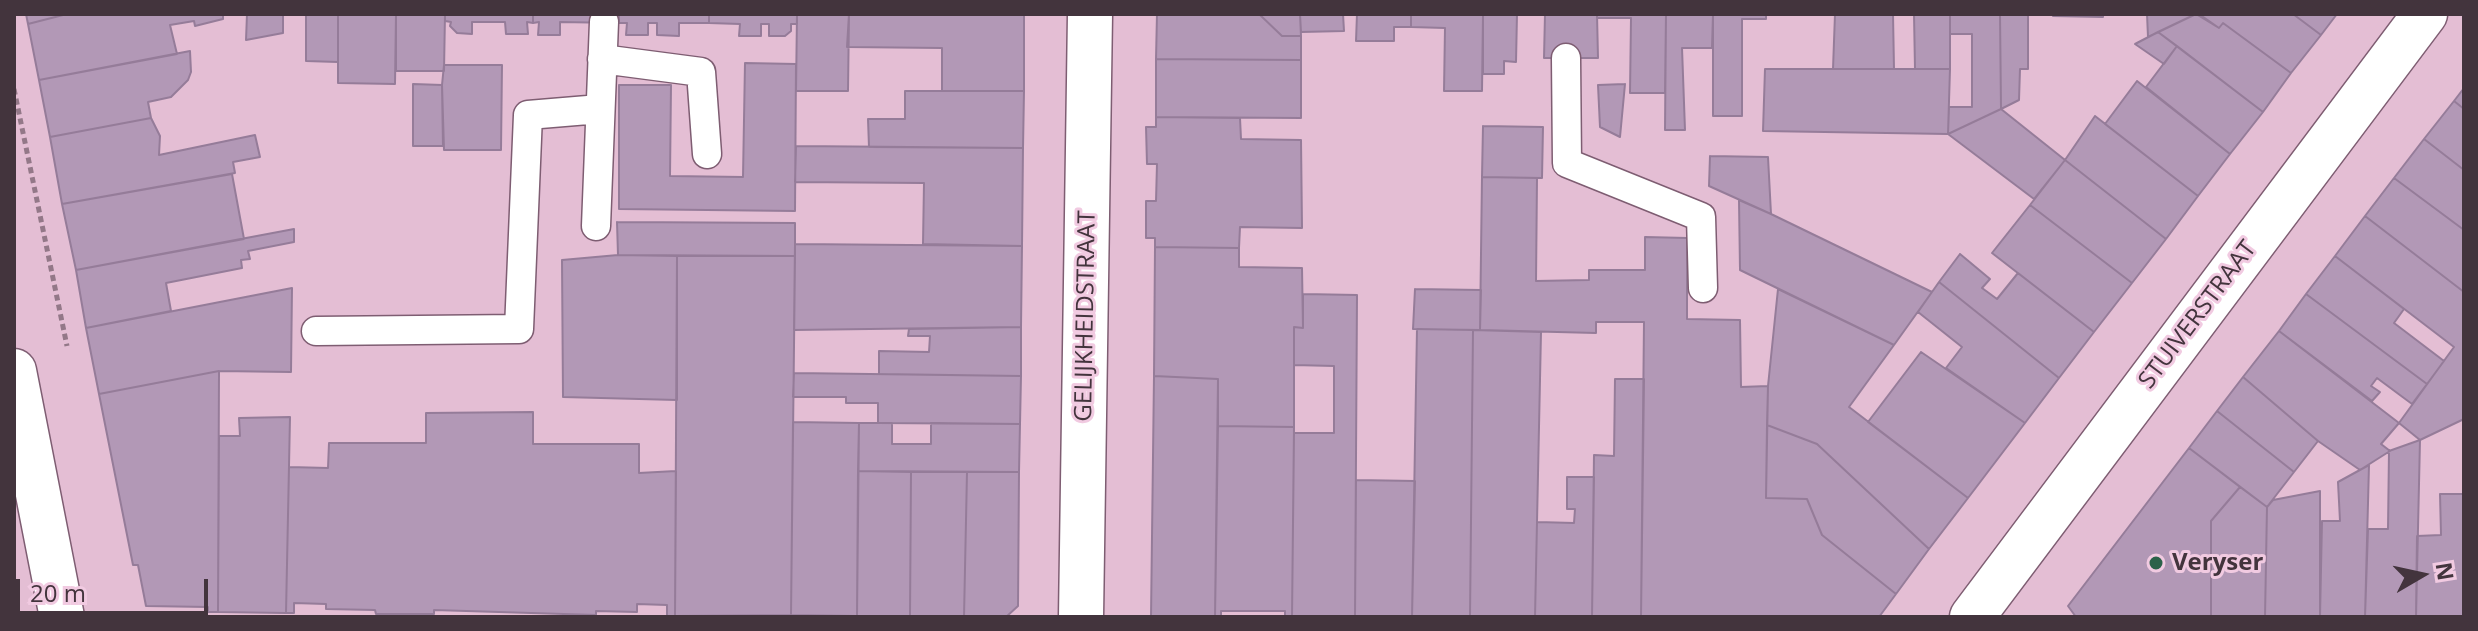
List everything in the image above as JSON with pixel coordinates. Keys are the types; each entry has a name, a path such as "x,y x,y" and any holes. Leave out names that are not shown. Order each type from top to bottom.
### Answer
{"street":[{"name":"GELIJKHEIDSTRAAT","path":"1081,617 1090,14"},
{"name":"STUIVERSTRAAT","path":"1972,617 2425,14"},
{"path":"14,371 62,617"}],"lane":[{"path":"596,226 604,22"},
{"path":"1566,58 1567,163 1701,217 1703,288"},
{"path":"602,59 701,72 707,154"},
{"path":"316,331 519,329 528,115 600,109"}],"building":[{"path":"26,14 67,14 28,24"},
{"path":"67,14 223,14 223,19 195,26 194,21 170,25 177,54 39,80 28,24"},
{"path":"247,14 283,14 283,33 246,40"},
{"path":"306,14 338,14 338,62 306,61"},
{"path":"338,14 396,14 395,84 338,83"},
{"path":"396,14 445,14 444,71 396,71"},
{"path":"445,14 533,14 533,23 527,22 528,34 506,34 505,22 472,22 472,34 457,33 450,26 451,22 445,21"},
{"path":"533,14 619,14 619,23 560,22 560,35 538,35 539,22 533,23"},
{"path":"619,14 709,14 709,23 679,23 679,36 657,35 657,23 648,23 648,35 626,35 627,23 619,23"},
{"path":"709,14 797,14 797,24 791,24 791,31 785,36 769,36 769,24 761,24 761,36 739,36 740,24 709,23"},
{"path":"797,14 849,14 848,91 796,91"},
{"path":"849,14 1024,14 1024,91 942,91 942,48 847,47"},
{"path":"1157,14 1259,14 1282,36 1301,36 1301,60 1156,59"},
{"path":"1259,14 1300,14 1301,36 1282,36"},
{"path":"1300,14 1343,14 1344,31 1301,32"},
{"path":"1357,14 1411,14 1411,27 1394,27 1394,41 1356,41"},
{"path":"1411,14 1483,14 1482,91 1444,91 1445,28 1411,27"},
{"path":"1483,14 1517,14 1516,62 1504,61 1504,74 1483,74"},
{"path":"1545,14 1597,14 1598,58 1544,58"},
{"path":"1597,14 1666,14 1665,93 1630,93 1631,18 1597,18"},
{"path":"1666,14 1713,14 1712,48 1682,48 1685,130 1665,130"},
{"path":"1713,14 1766,14 1766,19 1742,19 1742,116 1713,116"},
{"path":"1835,14 1893,14 1894,69 1833,69"},
{"path":"1914,14 1950,14 1950,69 1915,69"},
{"path":"1950,14 2000,14 2001,109 1948,134 1949,107 1972,107 1972,34 1950,34"},
{"path":"2000,14 2028,14 2028,69 2020,69 2019,100 2001,109"},
{"path":"2103,14 2103,17 2053,16"},
{"path":"2147,14 2196,14 2148,37"},
{"path":"2196,14 2219,28 2223,23 2291,73 2263,112 2158,32"},
{"path":"2199,14 2293,14 2321,35 2291,73 2223,23 2219,28"},
{"path":"2293,14 2337,14 2321,35"},
{"path":"2158,32 2177,46 2164,64 2135,44"},
{"path":"2177,46 2263,112 2230,154 2146,87"},
{"path":"190,51 191,72 188,80 171,97 148,102 151,118 50,137 39,80"},
{"path":"1156,59 1301,60 1301,118 1156,117"},
{"path":"745,63 796,64 795,211 619,209 619,85 671,85 670,176 743,177"},
{"path":"444,65 502,65 501,150 444,150"},
{"path":"1765,69 1950,69 1948,134 1763,131"},
{"path":"2137,81 2230,154 2198,196 2105,124"},
{"path":"413,84 442,85 443,146 413,146"},
{"path":"1625,84 1620,137 1600,127 1598,85"},
{"path":"2464,88 2464,109 2454,101"},
{"path":"905,91 1024,91 1023,148 869,147 868,119 905,119"},
{"path":"2454,101 2464,109 2464,170 2424,139"},
{"path":"2001,109 2065,160 2034,199 1948,134"},
{"path":"2095,116 2198,196 2166,239 2065,160"},
{"path":"1156,117 1240,118 1241,139 1301,140 1302,228 1240,227 1239,248 1155,247 1155,238 1146,238 1146,201 1156,201 1157,164 1147,164 1146,127 1156,127"},
{"path":"151,118 160,136 159,155 255,135 260,157 233,162 235,173 62,204 50,137"},
{"path":"1483,126 1543,127 1542,178 1482,177"},
{"path":"2424,139 2464,170 2464,230 2394,178"},
{"path":"796,146 1023,148 1022,246 923,244 924,183 795,182"},
{"path":"1710,156 1768,157 1771,214 1709,186"},
{"path":"2065,160 2166,239 2132,283 2030,205"},
{"path":"232,174 244,239 76,270 62,204"},
{"path":"1482,177 1537,178 1536,281 1589,280 1589,270 1645,270 1645,237 1687,238 1687,319 1740,320 1741,387 1768,386 1766,498 1807,499 1822,535 1896,594 1879,617 1641,617 1644,322 1596,322 1596,333 1480,330"},
{"path":"2394,178 2464,230 2464,292 2365,216"},
{"path":"1739,200 1932,292 1894,345 1740,270"},
{"path":"2030,205 2132,283 2094,332 1992,253"},
{"path":"2365,216 2464,292 2464,419 2420,440 2399,423 2454,347 2335,256"},
{"path":"617,222 795,223 795,256 618,255"},
{"path":"294,229 294,242 248,251 250,259 241,260 242,268 166,283 171,311 86,328 76,270"},
{"path":"795,244 1022,246 1021,327 794,330"},
{"path":"1155,247 1239,248 1239,267 1302,268 1303,328 1294,327 1294,427 1218,426 1218,379 1154,376"},
{"path":"1960,254 1990,279 1982,288 1997,299 2018,273 2094,332 2059,378 1939,282"},
{"path":"618,255 677,256 677,400 563,397 562,260"},
{"path":"677,256 795,256 791,615 675,616"},
{"path":"2335,256 2404,309 2394,323 2444,361 2427,384 2306,294"},
{"path":"1939,282 2059,378 2025,423 1946,368 1962,347 1918,312"},
{"path":"292,288 291,372 219,371 99,394 86,328"},
{"path":"1415,289 1481,290 1480,330 1413,329"},
{"path":"1778,289 1894,345 1849,407 1968,498 1929,549 1817,444 1767,425"},
{"path":"1303,294 1357,295 1355,617 1292,617 1294,433 1334,433 1334,366 1294,365 1294,327 1303,328"},
{"path":"2306,294 2427,384 2412,404 2377,378 2371,386 2380,392 2372,401 2279,331"},
{"path":"1021,327 1021,376 879,374 879,351 929,352 930,336 908,336 909,329"},
{"path":"1417,329 1473,330 1470,617 1412,617"},
{"path":"1473,330 1541,332 1535,617 1470,617"},
{"path":"2279,331 2399,423 2381,444 2390,451 2360,470 2318,441 2243,377"},
{"path":"1921,352 2025,423 1968,498 1868,422"},
{"path":"219,371 218,612 208,612 208,607 146,606 138,565 133,565 99,394"},
{"path":"794,373 1021,376 1020,424 878,423 878,403 846,403 846,397 793,397"},
{"path":"1154,376 1218,379 1215,617 1151,617"},
{"path":"2243,377 2318,441 2294,472 2217,411"},
{"path":"1615,379 1644,379 1641,617 1592,617 1594,455 1614,456"},
{"path":"2217,411 2294,472 2267,507 2189,448"},
{"path":"533,412 533,444 639,444 639,473 676,471 675,616 667,616 667,605 637,604 637,612 596,611 596,615 434,610 434,614 376,614 375,610 326,609 326,604 294,603 294,613 286,613 289,467 328,468 329,443 426,443 426,413"},
{"path":"290,417 286,613 218,612 219,436 240,436 239,418"},
{"path":"793,422 859,423 857,616 791,615"},
{"path":"859,423 892,423 892,444 931,444 931,423 1020,424 1019,472 858,471"},
{"path":"1767,425 1817,444 1929,549 1896,594 1822,535 1807,499 1766,498"},
{"path":"1218,426 1294,427 1292,617 1285,617 1285,611 1221,611 1221,617 1215,617"},
{"path":"2420,440 2416,617 2365,617 2368,529 2388,529 2389,451"},
{"name":"Veryser","path":"2189,448 2240,487 2211,521 2211,617 2076,617 2068,606"},
{"path":"2369,465 2365,617 2320,617 2322,521 2340,521 2338,482"},
{"path":"858,471 911,472 910,616 857,616"},
{"path":"911,472 967,472 964,617 910,616"},
{"path":"967,472 1019,472 1018,606 1006,617 964,617"},
{"path":"1567,477 1594,477 1592,617 1535,617 1537,522 1574,523 1575,509 1567,509"},
{"path":"1356,480 1415,481 1412,617 1355,617"},
{"path":"2240,487 2267,507 2265,617 2211,617 2211,521"},
{"path":"2320,491 2320,617 2265,617 2267,507 2273,500"},
{"path":"2440,494 2463,494 2464,617 2416,617 2417,536 2441,535"}],"place":[{"name":"Veryser","path":"2156,563"}]}
